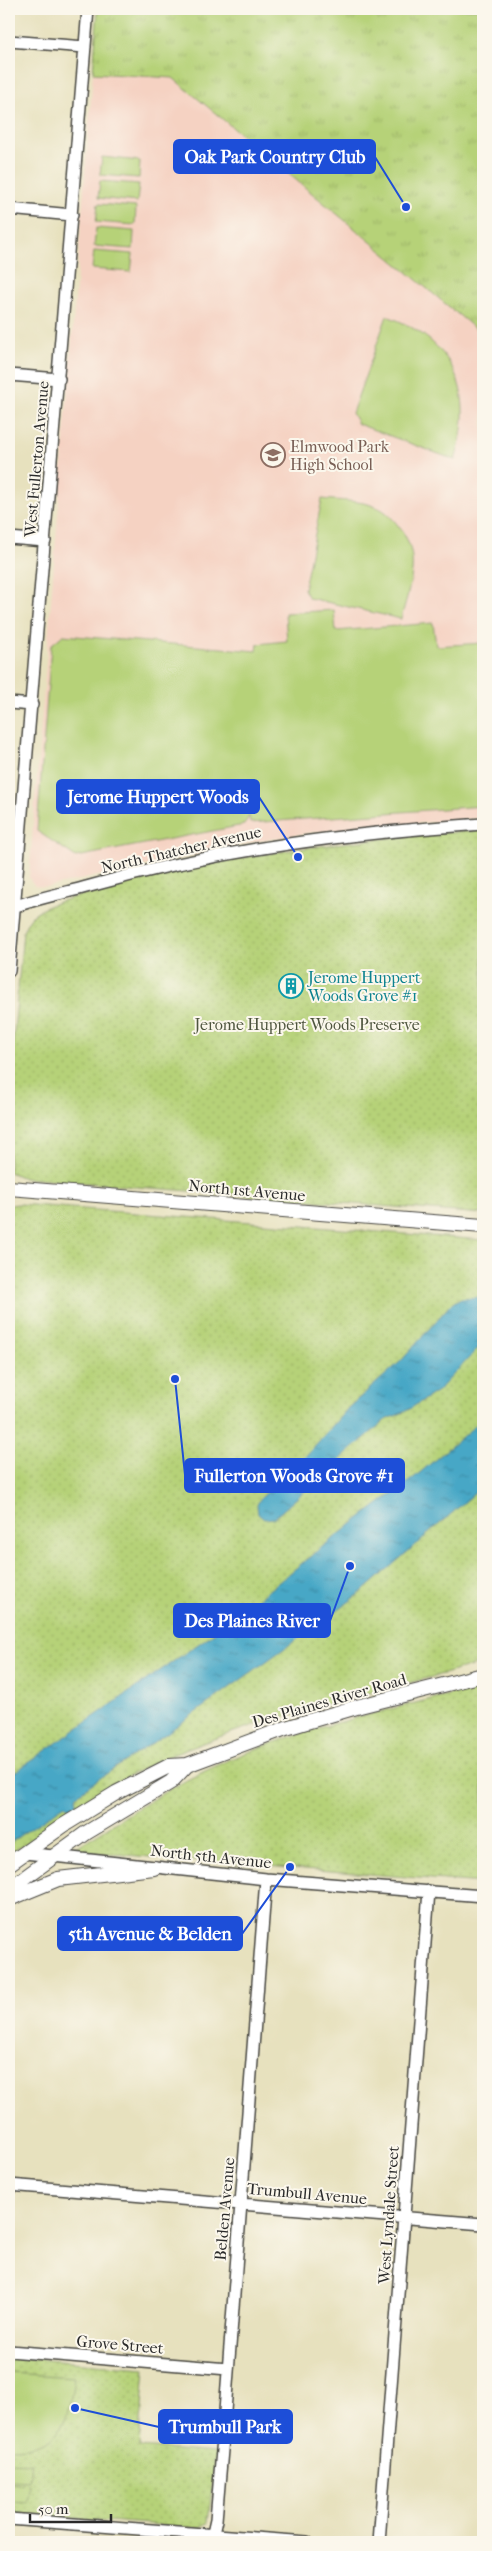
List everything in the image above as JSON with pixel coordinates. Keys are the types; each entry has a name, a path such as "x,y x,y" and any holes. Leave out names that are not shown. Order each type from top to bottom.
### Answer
{"main road":[{"name":"North 1st Avenue","path":"9,1188 483,1226"},
{"name":"Des Plaines River Road","path":"9,1864 116,1793 169,1766 187,1765 286,1728 360,1706 483,1675"},
{"name":"Des Plaines River Road","path":"9,1889 115,1814 171,1782 187,1765"},
{"path":"9,1899 58,1879 154,1868"}],"street":[{"name":"West Fullerton Avenue","path":"9,971 11,908 32,705 88,9"},
{"path":"9,41 85,47"},
{"path":"9,209 72,214"},
{"path":"9,375 58,379"},
{"path":"9,538 45,541"},
{"path":"9,703 32,705"},
{"name":"North Thatcher Avenue","path":"11,908 118,878 227,853 336,836 483,824"},
{"name":"North 5th Avenue","path":"24,1853 266,1879 483,1896"},
{"name":"Belden Avenue","path":"212,2539 217,2512 266,1879"},
{"name":"West Lyndale Street","path":"380,2542 428,1891"},
{"name":"Trumbull Avenue","path":"9,2185 483,2224"},
{"name":"Grove Street","path":"9,2351 228,2369"},
{"path":"9,2519 212,2539 306,2542"}],"shaded area":[{"name":"Elmwood Park High School","path":"93,73 173,78 483,335 483,818 315,832 259,841 47,887 35,886 29,878"}],"green space":[{"path":"98,9 483,9 483,335 173,78 93,73"},
{"path":"102,157 140,161 139,178 100,175"},
{"path":"100,181 139,184 137,202 98,198"},
{"path":"98,204 136,207 135,225 96,222"},
{"path":"96,228 134,231 133,249 94,246"},
{"path":"94,251 133,254 131,272 92,269"},
{"path":"387,316 429,339 444,355 454,372 461,391 463,412 461,435 455,460 358,424 352,413"},
{"path":"322,499 357,502 379,508 397,524 405,536 410,547 412,570 411,582 401,619 309,598 304,589"},
{"path":"334,610 336,631 433,623 436,646 483,643 483,806 250,823 249,816 244,825 76,857 37,831 51,645 63,635 257,651 258,644 287,641 285,613"},
{"name":"Jerome Huppert Woods Preserve","path":"483,830 483,1214 24,1178 9,1172 9,1089 23,932 35,913 48,906 81,895 214,863 303,848"},
{"path":"19,1204 483,1240 483,1663 272,1720 190,1748 131,1774 77,1807 9,1855 9,1205"},
{"path":"483,1686 483,1883 75,1851 75,1848 155,1798 205,1771 238,1756 272,1743 342,1722"},
{"path":"9,2357 145,2368 139,2447 216,2453 208,2523 198,2528 9,2513"},
{"path":"9,2373 74,2377 65,2420 51,2438 27,2447 9,2448"},
{"path":"9,2462 31,2463 29,2481 9,2480"},
{"path":"9,2483 29,2485 28,2502 9,2501"}],"water":[{"path":"483,1297 483,1343 439,1390 408,1410 384,1421 274,1518 264,1519 258,1514 257,1505 260,1499 304,1458 349,1407 401,1361 451,1304 461,1298"},
{"path":"483,1419 483,1486 357,1596 167,1733 84,1789 76,1797 77,1804 71,1809 65,1805 9,1843 9,1776 227,1624 322,1547 416,1476"}],"place":[{"name":"Oak Park Country Club","path":"406,207"},
{"name":"Elmwood Park High School","path":"273,455"},
{"name":"Jerome Huppert Woods","path":"298,857"},
{"name":"Jerome Huppert Woods Grove #1","path":"291,986"},
{"name":"Fullerton Woods Grove #1","path":"175,1379"},
{"name":"Des Plaines River","path":"350,1566"},
{"name":"5th Avenue & Belden","path":"290,1867"},
{"name":"Trumbull Park","path":"75,2408"}]}
